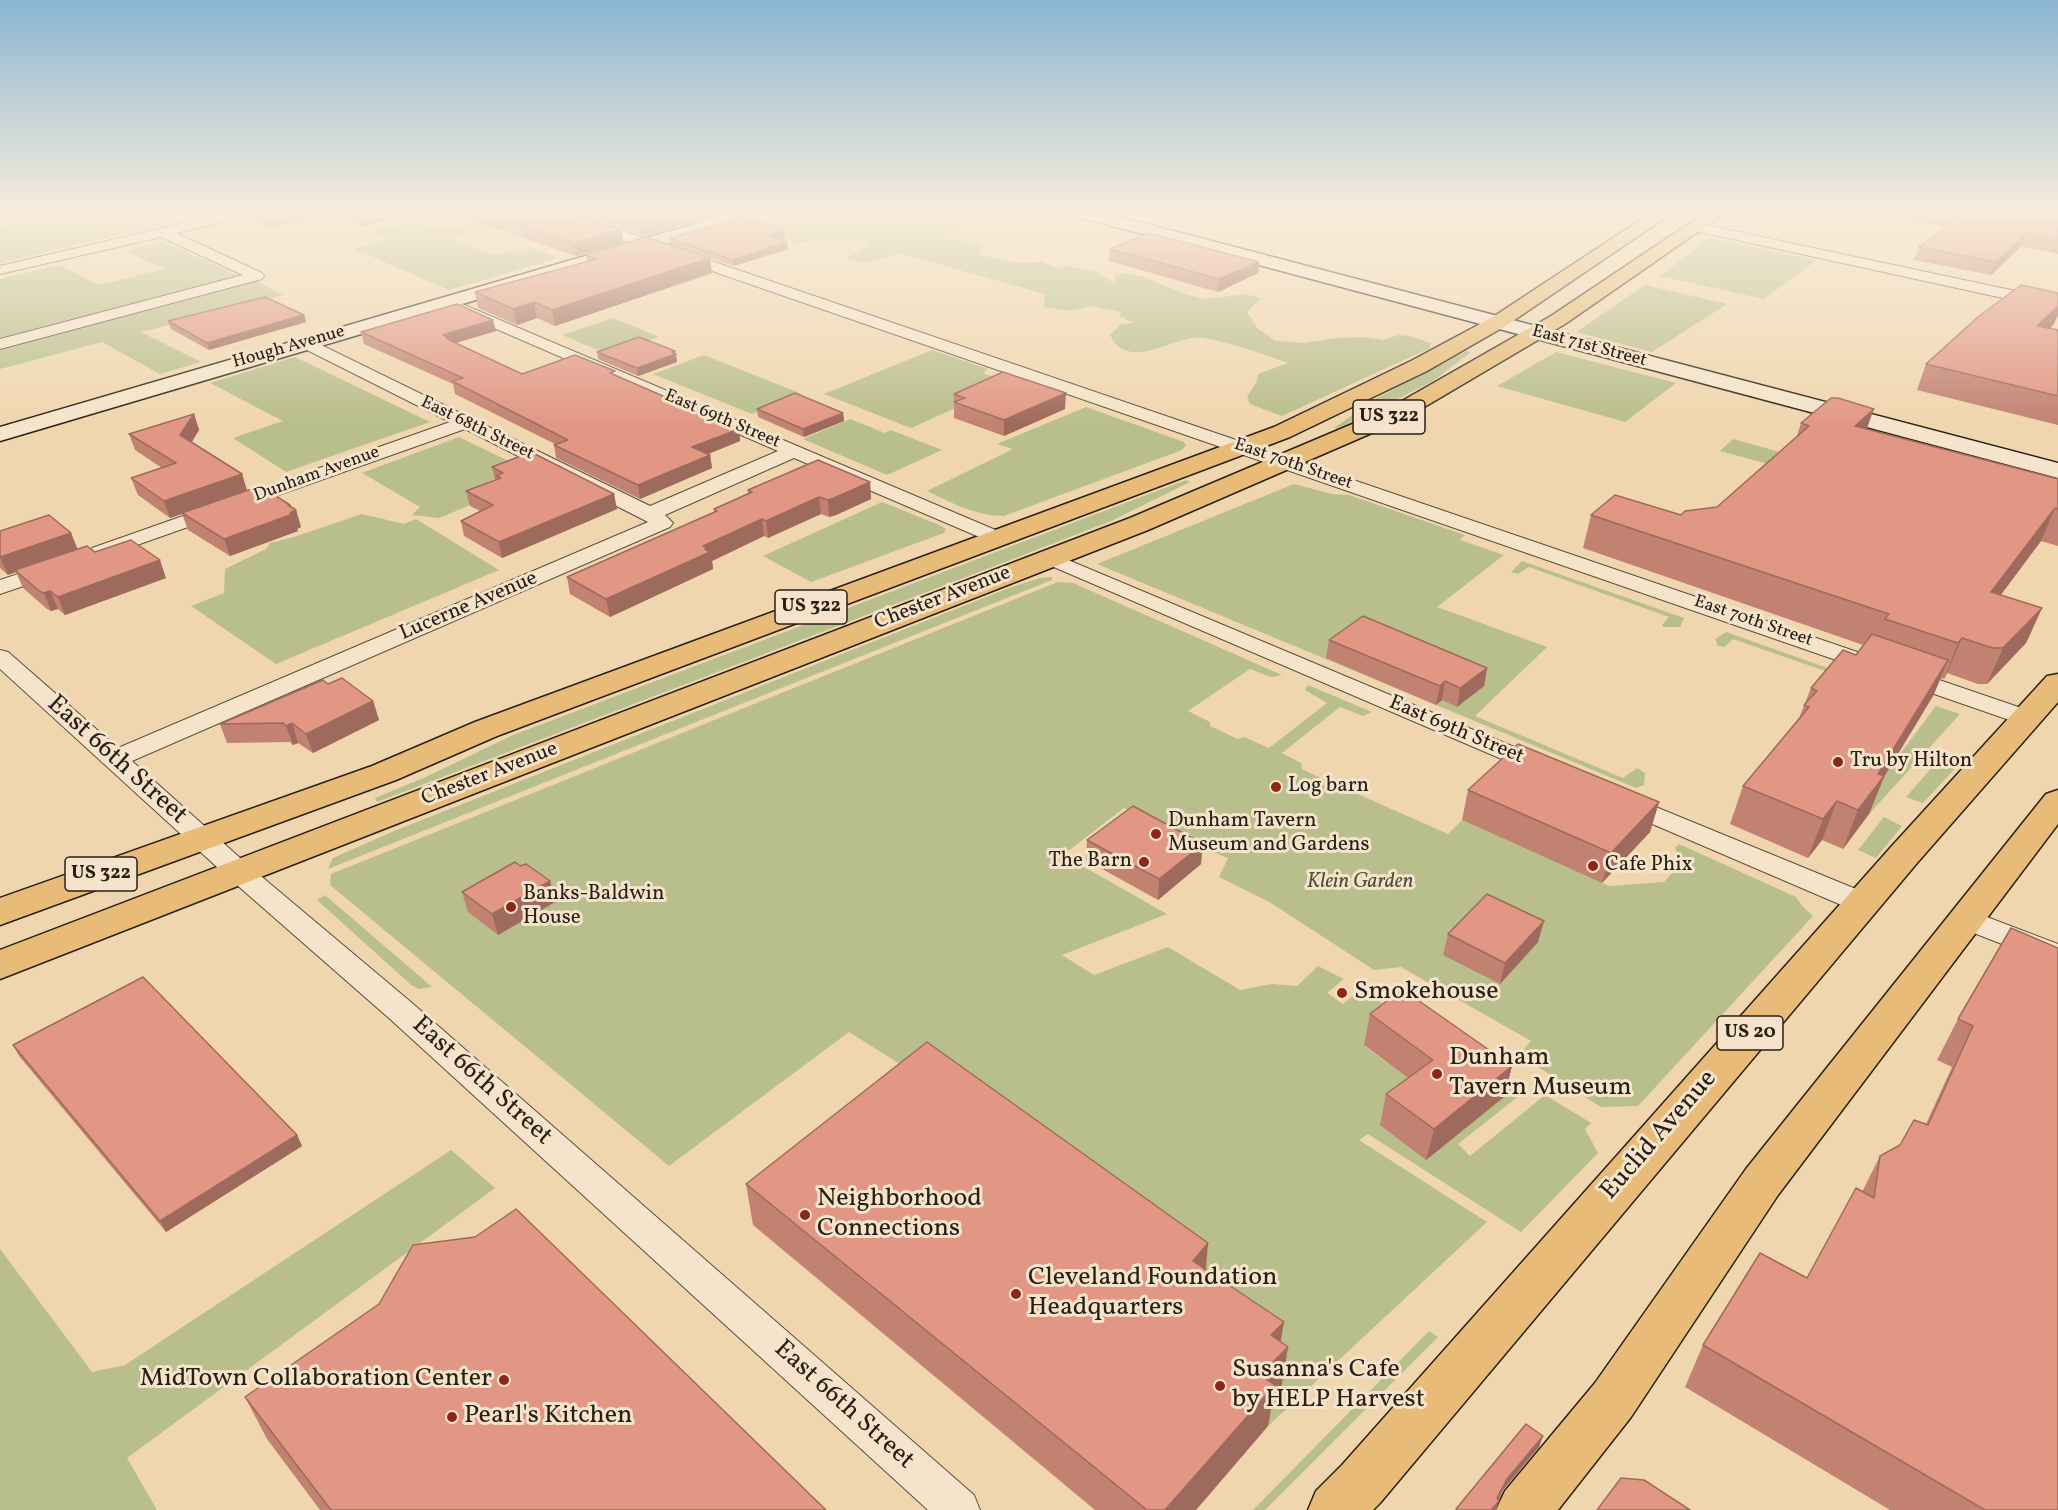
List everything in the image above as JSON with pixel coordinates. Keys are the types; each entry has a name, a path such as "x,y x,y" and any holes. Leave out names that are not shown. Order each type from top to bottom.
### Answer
{"main road":[{"name":"Chester Avenue","path":"0,912 384,773 486,729 1292,428 1419,366 1497,323 1556,283"},
{"name":"Chester Avenue","path":"0,965 1050,558 1285,463 1396,414 1482,366 1613,283"},
{"name":"Euclid Avenue","path":"1335,1510 1361,1484 1863,903 2058,683"},
{"path":"1524,1510 1613,1400 1762,1182 2058,801"}],"street":[{"path":"0,344 229,283"},
{"name":"Hough Avenue","path":"0,434 509,283"},
{"name":"East 70th Street","path":"765,283 2028,718"},
{"name":"East 71st Street","path":"1349,283 2058,471"},
{"path":"1958,283 2058,305"},
{"name":"East 69th Street","path":"446,302 998,538"},
{"name":"East 68th Street","path":"305,344 650,514"},
{"name":"Dunham Avenue","path":"0,587 465,423"},
{"path":"650,514 794,451"},
{"name":"Lucerne Avenue","path":"115,759 663,523 650,514"},
{"name":"East 69th Street","path":"1050,558 1558,774"},
{"name":"East 66th Street","path":"0,657 239,872 401,1011 959,1510"},
{"path":"1601,792 1863,903"},
{"path":"1966,919 2058,956"}],"green space":[{"path":"0,283 217,283 0,340"},
{"path":"241,283 261,283 283,295 141,332 201,362 160,374 102,342 0,369 0,346"},
{"path":"434,283 471,283 449,290"},
{"path":"1007,283 1160,283 1187,295 1206,299 1245,294 1261,298 1247,312 1258,329 1276,341 1305,343 1362,337 1383,340 1398,335 1410,336 1431,343 1430,348 1282,416 1250,404 1247,397 1257,381 1258,374 1288,363 1203,338 1191,338 1153,350 1128,351 1118,346 1110,335 1121,324 1134,323 1119,316 1122,312 1091,306 1069,311 1044,307 1045,294"},
{"path":"1694,283 1785,283 1764,299"},
{"path":"1645,285 1727,304 1652,352 1576,332"},
{"path":"613,318 659,337 607,354 562,335"},
{"path":"932,350 988,369 983,373 1011,383 911,428 824,394"},
{"path":"1466,351 1471,352 1433,381 1338,429 1334,428 1375,399"},
{"path":"1556,352 1676,383 1625,422 1497,386"},
{"path":"704,355 802,394 752,414 653,374"},
{"path":"295,357 430,422 286,472 233,438 283,421 210,383"},
{"path":"1086,407 1184,442 1186,445 1182,450 1004,516 974,511 927,491 1013,449 997,444"},
{"path":"850,419 885,433 891,430 942,450 887,475 803,439"},
{"path":"459,437 523,468 487,482 497,494 439,518 412,515 420,507 362,473"},
{"path":"1733,439 1787,454 1776,466 1720,451"},
{"path":"1186,480 1190,482 1111,521 377,802 375,798 426,777 513,735"},
{"path":"1294,484 1332,494 1349,495 1465,535 1460,540 1504,555 1437,607 1547,647 1475,716 1623,778 1637,768 1645,773 1644,785 1636,788 1097,564"},
{"path":"882,502 946,529 944,533 811,582 763,556"},
{"path":"362,514 404,524 416,519 499,570 276,664 191,606 224,593 225,569 266,549 270,543"},
{"path":"1522,561 1684,618 1680,627 1663,627 1662,625 1669,617 1529,567 1518,574 1511,572"},
{"path":"1052,577 1052,580 328,869 333,858 394,831 1009,588 1040,578"},
{"name":"Klein Garden","path":"1058,582 1073,583 1282,675 1271,677 1250,669 1188,711 1210,722 1210,726 1238,739 1244,737 1269,748 1327,703 1305,690 1308,685 1372,712 1363,716 1340,707 1282,753 1301,763 1302,769 1310,773 1448,834 1462,820 1609,886 1664,882 1682,862 1675,848 1679,844 1796,897 1813,916 1638,1106 1601,1107 1519,1055 1531,1041 1401,967 1374,970 1271,903 1219,877 1228,858 1196,845 1124,808 1063,855 1167,914 1062,955 1094,975 1168,947 1240,990 1272,984 1297,986 1318,966 1344,979 1327,993 1343,1004 1361,989 1475,1065 1525,1091 1458,1144 1470,1156 1545,1095 1591,1123 1585,1129 1598,1153 1521,1232 1368,1134 1359,1140 1487,1222 1268,1426 1254,1417 1280,1389 930,1083 849,1032 669,1166 330,885 331,874","holes":["1364,1046 1504,1097 1426,1091"]},
{"path":"1726,632 1833,670 1831,673 1733,639 1724,647 1718,646 1715,639"},
{"path":"1936,706 1960,714 1869,814 1863,812 1870,794"},
{"path":"1943,755 1961,762 1923,803 1906,797"},
{"path":"1884,817 1902,826 1876,858 1858,850"},
{"path":"325,895 432,987 418,989 410,984 317,900"},
{"path":"451,1150 495,1188 127,1458 157,1510 0,1510 0,1249 92,1372 125,1365"},
{"path":"1429,1331 1438,1337 1265,1510 1253,1510"}],"building":[{"path":"507,283 633,283 552,310 534,302 513,309 475,292"},
{"path":"2021,285 2058,293 2058,306 2037,326 2058,330 2058,396 1926,364 1978,317"},
{"path":"265,297 304,315 207,343 168,321"},
{"path":"457,304 493,320 443,335 450,339 447,339 522,374 575,355 615,371 610,373 739,429 692,447 710,455 638,485 554,445 568,440 452,381 463,378 361,332"},
{"path":"639,337 675,351 672,352 676,354 637,368 597,352"},
{"path":"1003,372 1066,393 1004,420 954,402 965,398 954,394"},
{"path":"795,393 843,413 803,429 757,409"},
{"path":"1831,398 1874,409 1855,426 2058,479 2058,509 2055,508 1991,592 2042,608 2003,648 1993,648 1962,638 1958,643 1885,619 1889,614 1591,515 1615,495 1681,515 1685,511 1717,507 1809,426 1801,423"},
{"path":"194,414 180,435 242,474 164,501 131,478 176,463 129,434"},
{"path":"531,452 614,494 499,542 461,521 493,505 466,491 501,478 496,476 503,473 492,467"},
{"path":"818,460 870,482 834,498 828,500 819,497 766,521 762,519 703,546 710,552 606,599 567,577 717,511 714,509 752,492 748,490"},
{"path":"260,486 296,510 290,513 293,514 224,539 182,513"},
{"path":"49,515 71,533 0,557 0,531"},
{"path":"131,540 160,560 58,597 50,591 44,593 39,591 15,570 87,546 95,552"},
{"path":"1363,616 1487,668 1460,688 1445,681 1440,686 1329,640"},
{"name":"Tru by Hilton","path":"1872,634 1948,660 1878,774 1884,776 1858,810 1837,801 1823,819 1743,786 1809,707 1804,705 1817,691 1811,688 1843,650 1856,655"},
{"path":"342,678 373,701 306,734 292,723 286,726 283,723 220,724 323,680 328,684"},
{"path":"1518,744 1659,802 1611,853 1468,790"},
{"path":"1133,806 1203,844 1159,879 1087,840"},
{"path":"515,862 520,866 526,864 550,881 492,914 462,892"},
{"path":"1487,894 1544,921 1505,963 1448,934"},
{"path":"2011,928 2058,948 2058,1510 1985,1510 1703,1345 1760,1253 1807,1278 1856,1188 1874,1198 1880,1156 1900,1145 1914,1120 1928,1125 1973,1026 1958,1019"},
{"path":"143,977 297,1135 160,1221 13,1045"},
{"path":"1402,989 1512,1066 1434,1129 1386,1094 1433,1060 1370,1014"},
{"name":"Cleveland Foundation Headquarters","path":"927,1042 1208,1243 1193,1261 1284,1322 1271,1335 1288,1347 1260,1375 1275,1385 1165,1510 1147,1510 746,1184"},
{"name":"MidTown Collaboration Center","path":"516,1209 826,1510 331,1510 245,1397 379,1304 413,1245 475,1237"},
{"path":"1526,1424 1543,1436 1507,1479 1497,1498 1499,1501 1491,1510 1457,1510 1456,1509"},
{"path":"1621,1478 1644,1480 1690,1510 1597,1510"}],"place":[{"name":"Tru by Hilton","path":"1838,762"},
{"name":"Log barn","path":"1276,787"},
{"name":"Dunham Tavern Museum and Gardens","path":"1156,834"},
{"name":"The Barn","path":"1144,862"},
{"name":"Cafe Phix","path":"1593,866"},
{"name":"Banks-Baldwin House","path":"511,907"},
{"name":"Smokehouse","path":"1342,993"},
{"name":"Dunham Tavern Museum","path":"1437,1074"},
{"name":"Neighborhood Connections","path":"805,1215"},
{"name":"Cleveland Foundation Headquarters","path":"1016,1294"},
{"name":"MidTown Collaboration Center","path":"504,1380"},
{"name":"Susanna's Cafe by HELP Harvest","path":"1220,1386"},
{"name":"Pearl's Kitchen","path":"452,1417"}]}
